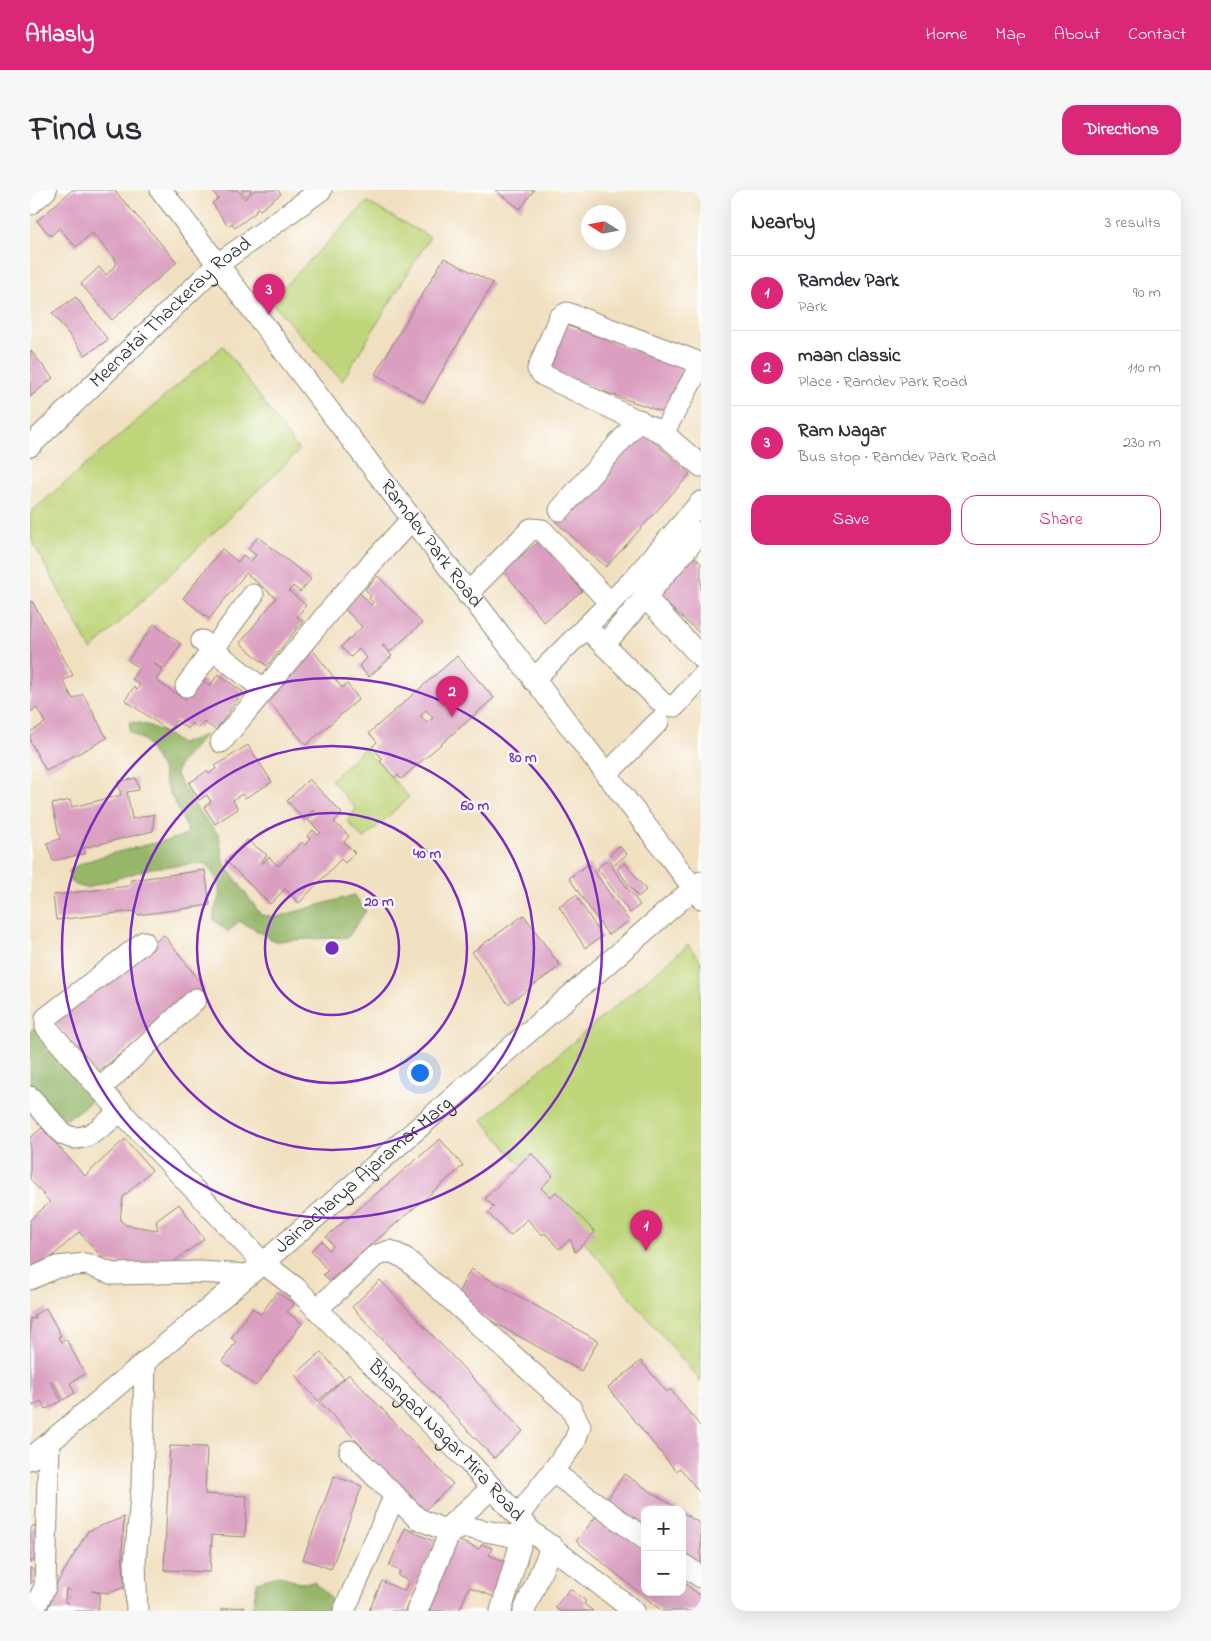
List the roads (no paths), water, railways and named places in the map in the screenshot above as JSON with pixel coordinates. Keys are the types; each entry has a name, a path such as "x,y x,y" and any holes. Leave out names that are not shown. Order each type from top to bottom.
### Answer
{"street":[{"path":"30,204 46,190"},
{"name":"Ramdev Park Road","path":"161,190 410,520 606,775 698,890"},
{"name":"Meenatai Thackeray Road","path":"30,446 217,265 307,194"},
{"path":"663,432 699,368 695,361 567,313 558,318 538,368 543,375 663,432 701,466"},
{"path":"560,510 639,420"},
{"path":"533,680 626,587 701,502"},
{"path":"221,742 341,597 410,520"},
{"path":"467,594 531,529 542,530 610,602"},
{"path":"604,645 701,532"},
{"path":"626,587 643,599 701,657"},
{"path":"186,686 208,645 253,595"},
{"path":"586,627 664,705 675,706 701,677"},
{"path":"208,645 264,690"},
{"path":"606,775 658,722"},
{"name":"Jainacharya Ajaramar Marg","path":"36,1451 145,1363 698,890"},
{"name":"Bhangad Nagar Mira Road","path":"144,942 46,1018 46,1027 121,1111 255,1269 296,1288 492,1488 522,1527 552,1546 634,1611"},
{"path":"100,1089 196,999"},
{"path":"30,1097 63,1134 69,1138 89,1136 121,1111"},
{"path":"317,1309 375,1256 390,1251 405,1258 570,1407 580,1426 574,1444 552,1472 522,1527 501,1611"},
{"path":"30,1279 57,1267 86,1264 113,1274 255,1269"},
{"path":"136,1611 135,1561 142,1486 145,1363"},
{"path":"33,1611 45,1587 36,1451"},
{"path":"350,1451 417,1518 444,1530"},
{"path":"552,1472 641,1536"},
{"path":"412,1611 444,1530 492,1488"},
{"path":"344,1611 395,1495"},
{"path":"417,1611 450,1532 465,1528 522,1527"},
{"path":"524,1611 552,1546"},
{"path":"686,1567 701,1577"}],"place":[{"name":"Ram Nagar","path":"269,315"},
{"name":"maan classic","path":"452,717"},
{"name":"Ramdev Park","path":"646,1251"}]}
